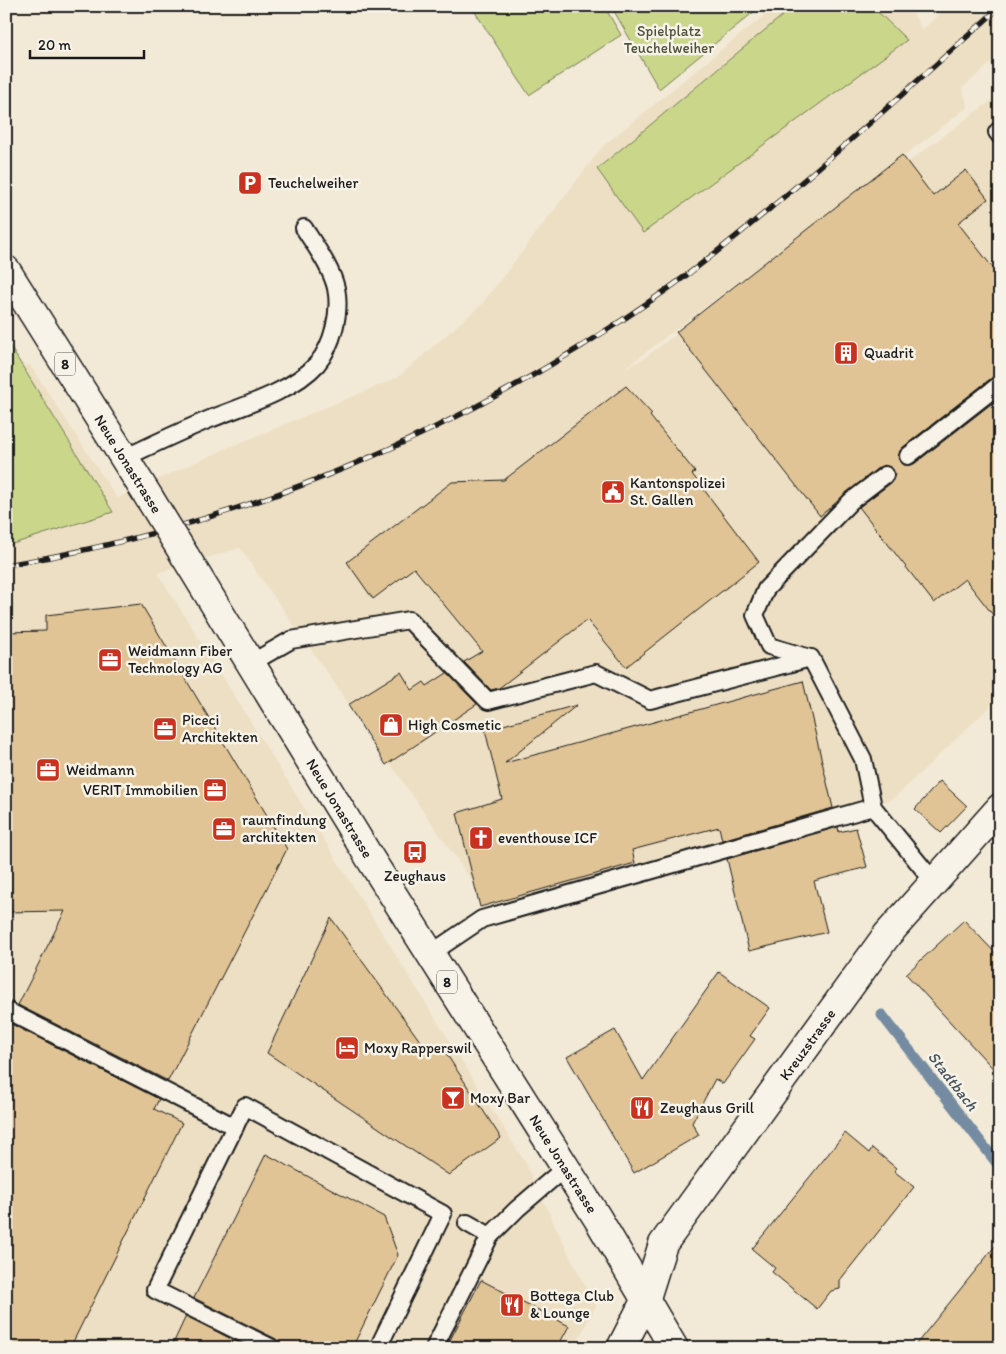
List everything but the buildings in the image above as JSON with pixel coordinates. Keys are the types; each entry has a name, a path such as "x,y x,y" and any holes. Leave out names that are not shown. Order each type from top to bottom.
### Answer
{"main road":[{"name":"Neue Jonastrasse","path":"6,270 150,499 430,954 566,1167 674,1348"},
{"name":"Kreuzstrasse","path":"621,1348 645,1301 664,1244 887,935 934,882 997,817"}],"lane":[{"path":"1000,130 997,132 1000,136"},
{"path":"124,458 265,397 297,381 318,363 332,338 337,312 336,288 304,228"},
{"path":"908,456 1000,384"},
{"path":"871,492 851,501 766,589 756,615 769,646 811,658 864,759 873,807 934,882"},
{"path":"251,663 291,640 409,620 488,701 596,673 650,700 811,658"},
{"path":"430,954 482,919 873,807"},
{"path":"6,1010 235,1127"},
{"path":"272,1348 155,1290 245,1106 443,1214 378,1348"},
{"path":"434,1348 490,1236 517,1208 566,1167"},
{"path":"467,1223 490,1236"}],"shaded area":[{"path":"776,6 909,6 922,30 948,6 1000,6 1000,55 962,88 968,107 625,368 643,359 1000,94 1000,697 893,799 502,924 240,548 158,573 526,1164 568,1253 596,1306 574,1348 6,1348 6,367 30,365 117,498 225,449 397,378 481,305 604,145"}],"green space":[{"path":"471,6 604,6 621,35 529,95"},
{"name":"Spielplatz Teuchelweiher","path":"611,6 761,6 659,89"},
{"path":"794,6 872,6 907,40 643,233 597,169"},
{"path":"6,340 113,512 6,546"}],"waterway":[{"name":"Stadtbach","path":"882,1015 1000,1167"}],"railway":[{"path":"6,565 94,548 181,525 266,498 349,466 431,429 510,388 587,343 678,282 709,258 839,150 1000,7"}],"place":[{"name":"Teuchelweiher","path":"250,183"},
{"name":"Quadrit","path":"846,353"},
{"name":"Kantonspolizei St. Gallen","path":"613,492"},
{"name":"Weidmann Fiber Technology AG","path":"110,660"},
{"name":"High Cosmetic","path":"391,725"},
{"name":"Piceci Architekten","path":"165,729"},
{"name":"Weidmann","path":"48,770"},
{"name":"VERIT Immobilien","path":"215,790"},
{"name":"raumfindung architekten","path":"224,829"},
{"name":"eventhouse ICF","path":"481,838"},
{"name":"Zeughaus","path":"415,852"},
{"name":"Moxy Rapperswil","path":"347,1048"},
{"name":"Moxy Bar","path":"453,1098"},
{"name":"Zeughaus Grill","path":"642,1108"},
{"name":"Bottega Club & Lounge","path":"512,1305"}]}
